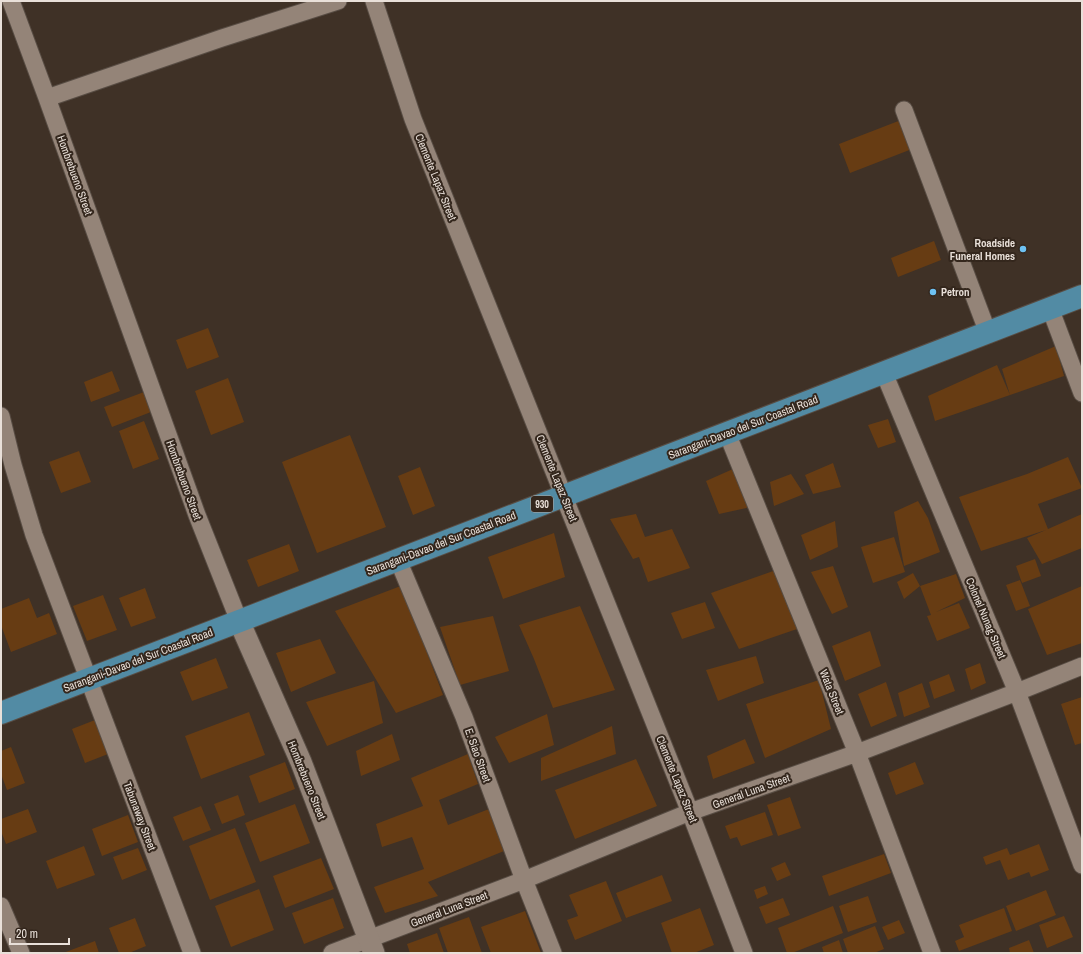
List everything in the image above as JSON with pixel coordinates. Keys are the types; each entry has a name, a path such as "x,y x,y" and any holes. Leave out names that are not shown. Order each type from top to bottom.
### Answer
{"main road":[{"name":"Sarangani-Davao del Sur Coastal Road","path":"1,712 1082,296"}],"street":[{"name":"Hombrebueno Street","path":"11,1 197,515 239,621 301,762 372,946"},
{"path":"47,98 222,38 338,1"},
{"name":"Clemente Lapaz Street","path":"374,1 413,119 690,812 744,953"},
{"path":"904,110 988,333"},
{"path":"1050,308 1082,393"},
{"name":"Colonel Nunag Street","path":"884,373 1017,692 1082,865"},
{"name":"Tabunaway Street","path":"1,416 13,465 34,535 192,953"},
{"name":"Wata Street","path":"727,433 857,753 932,953"},
{"name":"E. Siao Street","path":"398,560 464,717 524,880 553,953"},
{"name":"General Luna Street","path":"332,953 372,946 524,880 690,812 857,753 1082,666"},
{"path":"1,906 21,953"}],"building":[{"path":"901,120 912,149 850,173 839,144"},
{"path":"934,241 941,260 898,277 891,258"},
{"path":"208,328 219,357 187,369 176,340"},
{"path":"1056,346 1064,376 1010,395 1002,369"},
{"path":"997,365 1010,395 935,421 928,396"},
{"path":"112,371 120,391 91,402 84,382"},
{"path":"228,378 244,422 211,435 195,391"},
{"path":"144,392 151,412 112,427 104,407"},
{"path":"888,419 896,442 878,448 868,425"},
{"path":"144,421 159,459 133,469 119,431"},
{"path":"350,435 386,527 317,553 282,462"},
{"path":"79,451 91,482 61,493 49,462"},
{"path":"1068,457 1082,488 1038,504 1048,529 1082,514 1082,548 1042,564 1027,538 1046,530 981,551 959,497 1027,474"},
{"path":"833,463 841,487 813,494 805,475"},
{"path":"420,467 435,506 413,515 398,476"},
{"path":"733,469 751,507 719,514 706,481"},
{"path":"791,474 804,494 774,506 770,482"},
{"path":"918,501 928,518 940,552 904,566 894,512"},
{"path":"636,514 645,537 672,529 690,568 648,582 639,557 633,559 610,519"},
{"path":"835,521 838,547 810,560 801,535"},
{"path":"554,533 565,577 503,599 488,557"},
{"path":"894,537 905,572 873,583 861,547"},
{"path":"289,544 299,571 258,587 247,560"},
{"path":"1035,559 1041,576 1022,583 1016,566"},
{"path":"833,566 848,607 832,614 811,572"},
{"path":"776,570 797,629 739,649 711,593"},
{"path":"913,573 920,586 904,599 897,582"},
{"path":"956,574 965,598 936,612 959,603 970,628 937,641 927,616 931,615 920,586"},
{"path":"1020,580 1030,606 1016,611 1006,585"},
{"path":"406,584 424,645 443,695 396,713 335,611"},
{"path":"1082,586 1082,643 1047,655 1028,609"},
{"path":"145,588 156,618 131,627 119,598"},
{"path":"103,595 117,630 87,641 73,606"},
{"path":"29,598 37,618 49,613 57,634 11,652 1,625 1,609"},
{"path":"705,602 715,628 682,639 671,613"},
{"path":"580,606 615,690 553,708 519,625"},
{"path":"493,616 509,671 460,685 440,627"},
{"path":"870,631 881,666 845,681 832,646"},
{"path":"320,639 336,673 291,692 276,653"},
{"path":"756,656 764,683 718,701 706,670"},
{"path":"216,658 228,688 192,701 180,672"},
{"path":"980,663 986,683 971,690 965,669"},
{"path":"949,674 955,691 934,699 929,682"},
{"path":"819,680 831,729 765,758 746,704"},
{"path":"374,681 383,723 327,746 306,702"},
{"path":"886,682 897,716 871,727 858,694"},
{"path":"922,683 930,707 904,717 898,693"},
{"path":"1082,697 1082,743 1075,745 1061,704"},
{"path":"249,712 265,755 201,779 185,736"},
{"path":"547,714 554,745 509,763 495,737"},
{"path":"95,720 108,754 85,763 72,729"},
{"path":"612,726 616,754 541,781 541,758"},
{"path":"392,734 400,760 361,776 356,751"},
{"path":"745,739 755,763 713,779 707,756"},
{"path":"11,747 25,783 7,790 1,774 1,751"},
{"path":"468,754 478,784 439,800 448,825 489,809 504,851 428,882 438,896 385,913 374,887 424,869 412,837 382,847 376,824 423,806 411,778"},
{"path":"636,759 657,806 575,839 555,790"},
{"path":"285,762 295,789 259,803 249,776"},
{"path":"915,762 924,784 896,795 888,773"},
{"path":"238,795 245,815 222,824 214,804"},
{"path":"790,797 801,828 778,836 767,805"},
{"path":"295,804 310,843 260,862 245,823"},
{"path":"201,806 211,830 183,841 173,817"},
{"path":"28,809 37,832 6,844 1,831 1,819"},
{"path":"765,812 773,835 741,846 737,837 730,839 725,826"},
{"path":"128,815 138,842 102,856 92,829"},
{"path":"235,828 256,882 210,900 189,846"},
{"path":"1039,844 1049,870 1031,877 1029,872 1008,880 1000,860 986,865 983,857 1007,848 1010,855"},
{"path":"84,846 95,875 57,889 46,861"},
{"path":"138,848 147,870 122,880 113,857"},
{"path":"884,854 891,873 829,896 822,876"},
{"path":"321,858 334,889 285,908 273,876"},
{"path":"785,862 791,875 777,881 771,868"},
{"path":"662,875 672,901 626,918 616,893"},
{"path":"606,881 622,921 575,940 567,920 578,916 569,895"},
{"path":"765,886 768,894 757,899 754,890"},
{"path":"259,889 274,930 231,947 215,906"},
{"path":"1046,890 1056,915 1016,931 1006,906"},
{"path":"868,896 877,922 848,932 839,906"},
{"path":"333,898 344,928 304,944 292,913"},
{"path":"783,898 790,915 766,924 759,907"},
{"path":"833,906 843,933 792,953 787,953 778,928"},
{"path":"700,908 714,945 694,953 672,953 661,923"},
{"path":"1004,908 1012,931 959,951 955,941 964,937 959,925"},
{"path":"525,911 541,953 491,953 481,927"},
{"path":"1064,916 1073,937 1047,948 1039,925"},
{"path":"469,917 482,953 448,953 439,928"},
{"path":"135,918 146,946 129,953 119,953 109,928"},
{"path":"899,920 905,933 888,940 882,927"},
{"path":"875,926 884,949 874,953 848,953 843,939"},
{"path":"437,933 444,953 410,953 407,944"},
{"path":"839,940 843,953 824,953 822,947"},
{"path":"1029,940 1034,953 1010,953 1009,948"},
{"path":"95,941 99,953 63,953"}],"place":[{"name":"Roadside Funeral Homes","path":"1023,249"},
{"name":"Petron","path":"933,292"}]}
